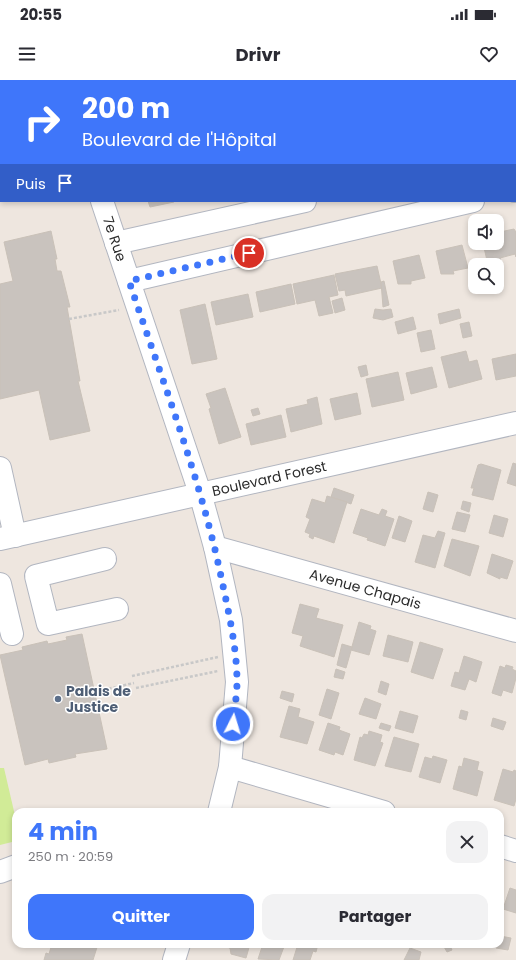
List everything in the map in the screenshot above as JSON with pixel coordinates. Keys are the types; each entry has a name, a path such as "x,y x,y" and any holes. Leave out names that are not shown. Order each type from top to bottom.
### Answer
{"street":[{"name":"7e Rue","path":"102,202 200,493 215,547 231,620 237,682 230,767 220,808"},
{"path":"116,243 300,202"},
{"path":"129,281 469,202"},
{"name":"Boulevard Forest","path":"8,537 516,422"},
{"path":"0,468 8,537"},
{"name":"Avenue Chapais","path":"215,547 516,631"},
{"path":"105,559 36,576 48,624 117,609"},
{"path":"0,584 12,634"},
{"path":"230,767 370,808"},
{"path":"504,847 516,851"},
{"path":"0,872 12,868"},
{"path":"174,960 178,948"}],"path":[{"path":"69,319 138,306"},
{"path":"132,676 235,660"},
{"path":"136,688 235,660"},
{"path":"94,692 134,683"}],"green space":[{"path":"0,768 4,768 13,808 12,808 12,842 0,845"}],"building":[{"path":"148,202 174,202 150,207"},
{"path":"514,229 516,232 516,257 515,254 500,258 486,258 485,250 504,250 504,231"},
{"path":"51,231 57,259 55,259 57,271 61,271 70,307 67,307 80,381 78,381 90,431 50,440 39,390 0,399 0,284 13,281 4,242"},
{"path":"462,245 468,268 453,271 454,274 441,274 436,251"},
{"path":"419,255 425,278 411,281 411,284 398,284 393,261"},
{"path":"377,266 382,288 346,296 345,290 339,291 335,274"},
{"path":"334,275 338,295 329,297 333,313 319,316 315,300 297,304 293,284"},
{"path":"384,281 389,305 383,307 381,282"},
{"path":"291,284 295,304 260,312 256,292"},
{"path":"248,294 253,317 216,325 211,302"},
{"path":"342,298 345,310 335,313 332,301"},
{"path":"205,304 217,359 192,364 180,310"},
{"path":"375,309 391,309 393,317 383,320 373,318"},
{"path":"459,309 461,318 440,324 438,314"},
{"path":"413,317 416,329 398,334 395,322"},
{"path":"469,322 472,336 463,338 460,324"},
{"path":"431,330 435,349 421,352 417,333"},
{"path":"466,351 469,362 477,360 482,379 449,388 441,357"},
{"path":"516,354 516,376 496,380 492,359"},
{"path":"366,365 368,375 361,377 358,367"},
{"path":"432,367 437,387 411,394 406,373"},
{"path":"398,372 404,400 372,407 366,379"},
{"path":"225,388 241,437 219,444 209,409 211,408 206,394"},
{"path":"357,393 361,414 335,420 330,399"},
{"path":"317,397 322,424 291,432 286,409 308,404 307,400"},
{"path":"258,408 260,414 253,416 251,410"},
{"path":"281,415 286,437 251,445 246,424"},
{"path":"513,463 516,464 516,486 507,483"},
{"path":"481,464 501,470 493,500 472,495 474,488 471,488 478,465"},
{"path":"334,488 354,495 351,504 331,497"},
{"path":"428,492 438,495 433,512 423,509"},
{"path":"327,496 347,502 334,543 314,536 313,539 309,537 310,534 305,532 310,519 306,517 312,499 325,503"},
{"path":"463,501 471,503 469,512 461,509"},
{"path":"361,509 379,515 382,509 387,511 385,516 394,519 385,546 367,540 368,538 353,533"},
{"path":"457,512 470,515 465,532 452,529"},
{"path":"494,515 508,519 503,537 489,533"},
{"path":"399,516 412,521 405,542 392,538"},
{"path":"438,531 445,533 435,568 415,562 423,535 435,538"},
{"path":"452,539 479,546 470,576 444,566"},
{"path":"492,554 513,561 507,579 500,577 500,579 487,573"},
{"path":"300,604 319,609 316,618 343,625 334,657 300,646 303,636 292,633"},
{"path":"359,622 371,626 370,629 376,631 369,655 351,650"},
{"path":"82,634 107,749 75,754 76,757 49,763 48,759 25,765 0,655 23,650 22,647 47,641 48,644 67,640 66,637"},
{"path":"388,635 413,642 408,662 383,656"},
{"path":"420,642 443,649 433,679 411,672"},
{"path":"342,644 352,647 346,668 337,665"},
{"path":"464,656 482,662 476,682 469,679 465,690 451,686 455,672 459,673"},
{"path":"506,665 513,667 512,669 516,671 516,678 512,693 503,690 501,696 492,693 500,666 505,668"},
{"path":"336,669 345,672 343,679 334,677"},
{"path":"381,681 389,684 386,695 378,692"},
{"path":"327,689 339,693 331,719 319,715"},
{"path":"282,691 294,694 292,702 280,698"},
{"path":"365,698 381,704 376,719 359,714"},
{"path":"289,706 300,709 298,717 314,722 307,744 280,737"},
{"path":"461,710 468,712 466,720 459,718"},
{"path":"400,711 418,716 413,733 395,728"},
{"path":"493,718 506,722 503,730 491,726"},
{"path":"328,723 340,727 339,730 350,734 343,755 335,752 334,755 319,750"},
{"path":"381,723 391,726 389,731 379,728"},
{"path":"369,731 382,735 380,742 383,743 375,766 354,760 360,737 362,738 364,734 368,735"},
{"path":"394,737 419,744 411,772 385,766"},
{"path":"433,756 447,760 440,783 419,777 425,757 432,759"},
{"path":"464,758 479,762 477,770 483,772 477,796 453,789 459,766 462,767"},
{"path":"503,769 513,772 514,770 516,771 516,799 514,806 494,800"},
{"path":"510,888 516,890 516,913 504,909"},
{"path":"504,937 511,938 508,950 496,948 504,948"},
{"path":"51,948 97,948 93,960 44,960 46,953 49,954"},
{"path":"230,948 249,948 246,958 231,954"},
{"path":"262,948 284,948 279,960 258,959"},
{"path":"297,948 317,948 316,952 313,951 310,960 293,960"},
{"path":"410,948 421,952 419,960 404,960"},
{"path":"445,948 451,948 452,950 447,952"}],"place":[{"name":"Palais de Justice","path":"58,699"}],"route":[{"path":"233,724 237,682 231,620 215,547 200,493 129,281 249,253"}]}
